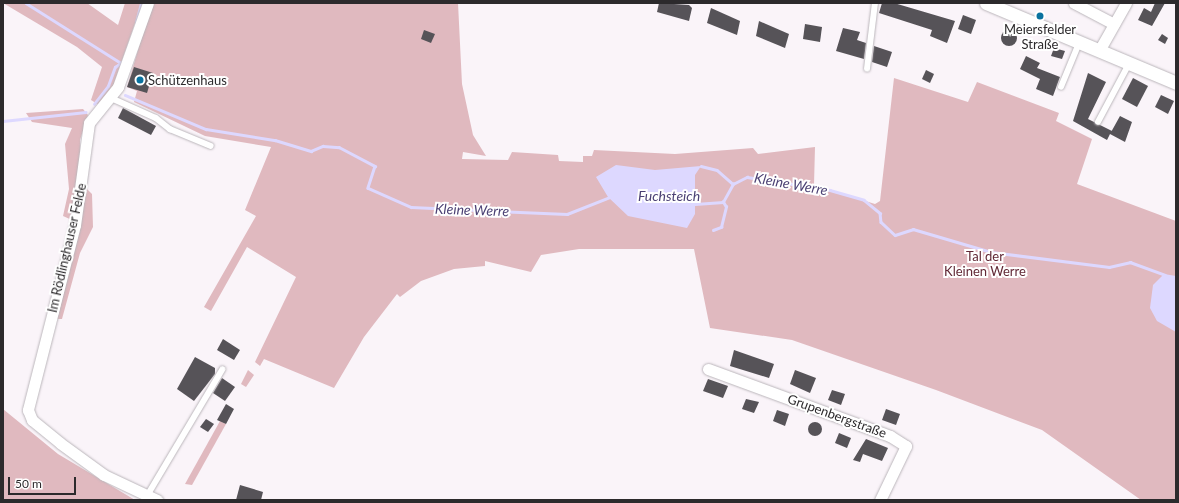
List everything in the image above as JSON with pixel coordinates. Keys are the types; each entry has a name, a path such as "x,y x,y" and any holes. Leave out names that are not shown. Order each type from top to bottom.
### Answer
{"street":[{"name":"Im Rödlinghauser Felde","path":"148,3 133,52 118,87 90,123 76,218 28,410 32,420 85,462 152,498"},
{"path":"986,3 1100,49 1129,64 1176,83"},
{"path":"1074,3 1114,24"},
{"path":"1100,49 1126,3"},
{"name":"Grupenbergstraße","path":"708,369 884,434 906,446 880,500"}],"lane":[{"path":"867,69 874,3"},
{"path":"1061,87 1080,41"},
{"path":"1098,122 1129,64"},
{"path":"109,97 156,118 170,130 211,146"},
{"path":"152,498 222,370"}],"green space":[{"path":"3,3 87,3 118,25 125,3 142,3 112,89 99,105 91,100 102,67 77,47"},
{"name":"Tal der Kleinen Werre","path":"152,3 458,3 462,84 473,135 486,156 463,152 462,159 508,160 512,152 558,155 559,161 583,162 583,156 592,156 594,150 675,154 753,148 758,154 815,147 814,185 875,204 880,201 894,78 968,102 977,82 1059,113 1056,121 1092,139 1077,184 1176,221 1176,500 1141,500 1042,430 936,390 792,340 710,328 694,249 579,249 541,255 531,272 485,261 485,266 454,269 421,281 400,297 397,294 364,337 334,388 264,359 260,366 255,362 296,277 247,247 211,311 204,307 256,216 245,210 271,147 205,136 134,102 137,91 127,87"},
{"path":"83,109 88,115 80,140 80,188 72,220 63,216 69,189 65,144 72,128 32,122 26,113"},
{"path":"87,189 92,194 93,227 80,253 62,319 56,319"},
{"path":"248,370 254,375 246,387 241,384"},
{"path":"3,409 58,454 135,500 3,500"},
{"path":"220,421 226,424 192,485 185,484"}],"water":[{"name":"Fuchsteich","path":"616,165 655,170 701,166 695,175 695,214 687,228 628,216 608,197 596,177"},
{"path":"1164,274 1176,276 1176,332 1157,321 1150,308 1153,285"}],"building":[{"path":"659,3 689,5 692,8 689,21 657,12"},
{"path":"882,3 894,3 955,21 947,43 930,36 932,30 879,13"},
{"path":"1155,3 1165,3 1152,26 1138,20 1144,8 1151,12"},
{"path":"711,8 740,21 737,35 707,23"},
{"path":"963,15 976,20 971,34 958,29"},
{"path":"759,21 789,34 785,48 756,36"},
{"path":"805,24 822,27 820,42 803,39"},
{"path":"843,28 860,32 857,40 866,43 864,59 836,51"},
{"path":"424,30 435,34 431,43 421,39"},
{"path":"1009,30 1015,32 1017,38 1015,44 1009,46 1003,44 1001,38 1003,32"},
{"path":"1162,34 1168,38 1165,44 1158,40"},
{"path":"874,46 892,52 887,67 872,62"},
{"path":"1054,48 1065,51 1062,59 1051,56"},
{"path":"1026,56 1040,63 1037,68 1060,77 1053,96 1036,89 1040,79 1020,69"},
{"name":"Schützenhaus","path":"134,67 153,73 147,93 127,87"},
{"path":"926,70 934,74 930,83 922,79"},
{"path":"1088,73 1106,82 1088,119 1112,131 1120,116 1132,122 1125,142 1110,134 1107,140 1073,121"},
{"path":"1133,78 1148,86 1137,107 1122,99"},
{"path":"1161,95 1174,101 1168,114 1155,107"},
{"path":"123,108 156,126 151,135 118,118"},
{"path":"223,339 240,350 234,360 217,350"},
{"path":"734,350 774,364 769,378 730,366"},
{"path":"195,357 215,368 215,374 194,401 177,389"},
{"path":"795,370 816,378 810,393 790,384"},
{"path":"222,378 235,387 225,401 213,393"},
{"path":"708,379 728,386 723,398 703,391"},
{"path":"832,390 845,394 841,405 828,400"},
{"path":"746,399 759,402 754,413 742,409"},
{"path":"226,404 234,409 226,424 217,420"},
{"path":"886,409 900,414 896,425 882,420"},
{"path":"777,410 789,414 785,426 773,421"},
{"path":"206,419 214,424 208,432 200,427"},
{"path":"812,422 818,422 822,426 822,432 818,436 812,436 808,432 808,426"},
{"path":"839,433 851,438 847,448 835,443"},
{"path":"866,439 888,448 882,461 863,454 860,462 853,460"},
{"path":"240,485 263,492 261,500 236,500"}],"waterway":[{"path":"26,3 121,63"},
{"path":"136,22 141,3"},
{"path":"94,104 108,86 115,67 122,62"},
{"name":"Kleine Werre","path":"125,95 206,129 275,140 311,151 323,146 339,147 375,166 368,188 411,207 567,214 610,197"},
{"path":"3,121 86,112"},
{"path":"701,166 717,170 733,184"},
{"name":"Kleine Werre","path":"695,204 723,202 733,184 747,177 830,190 864,200 880,213 881,222 895,235 913,229 991,252 1109,267 1130,262 1165,275"},
{"path":"713,230 721,227 726,207 723,202"}],"place":[{"name":"Meiersfelder Straße","path":"1040,16"},
{"name":"Schützenhaus","path":"140,80"}]}
